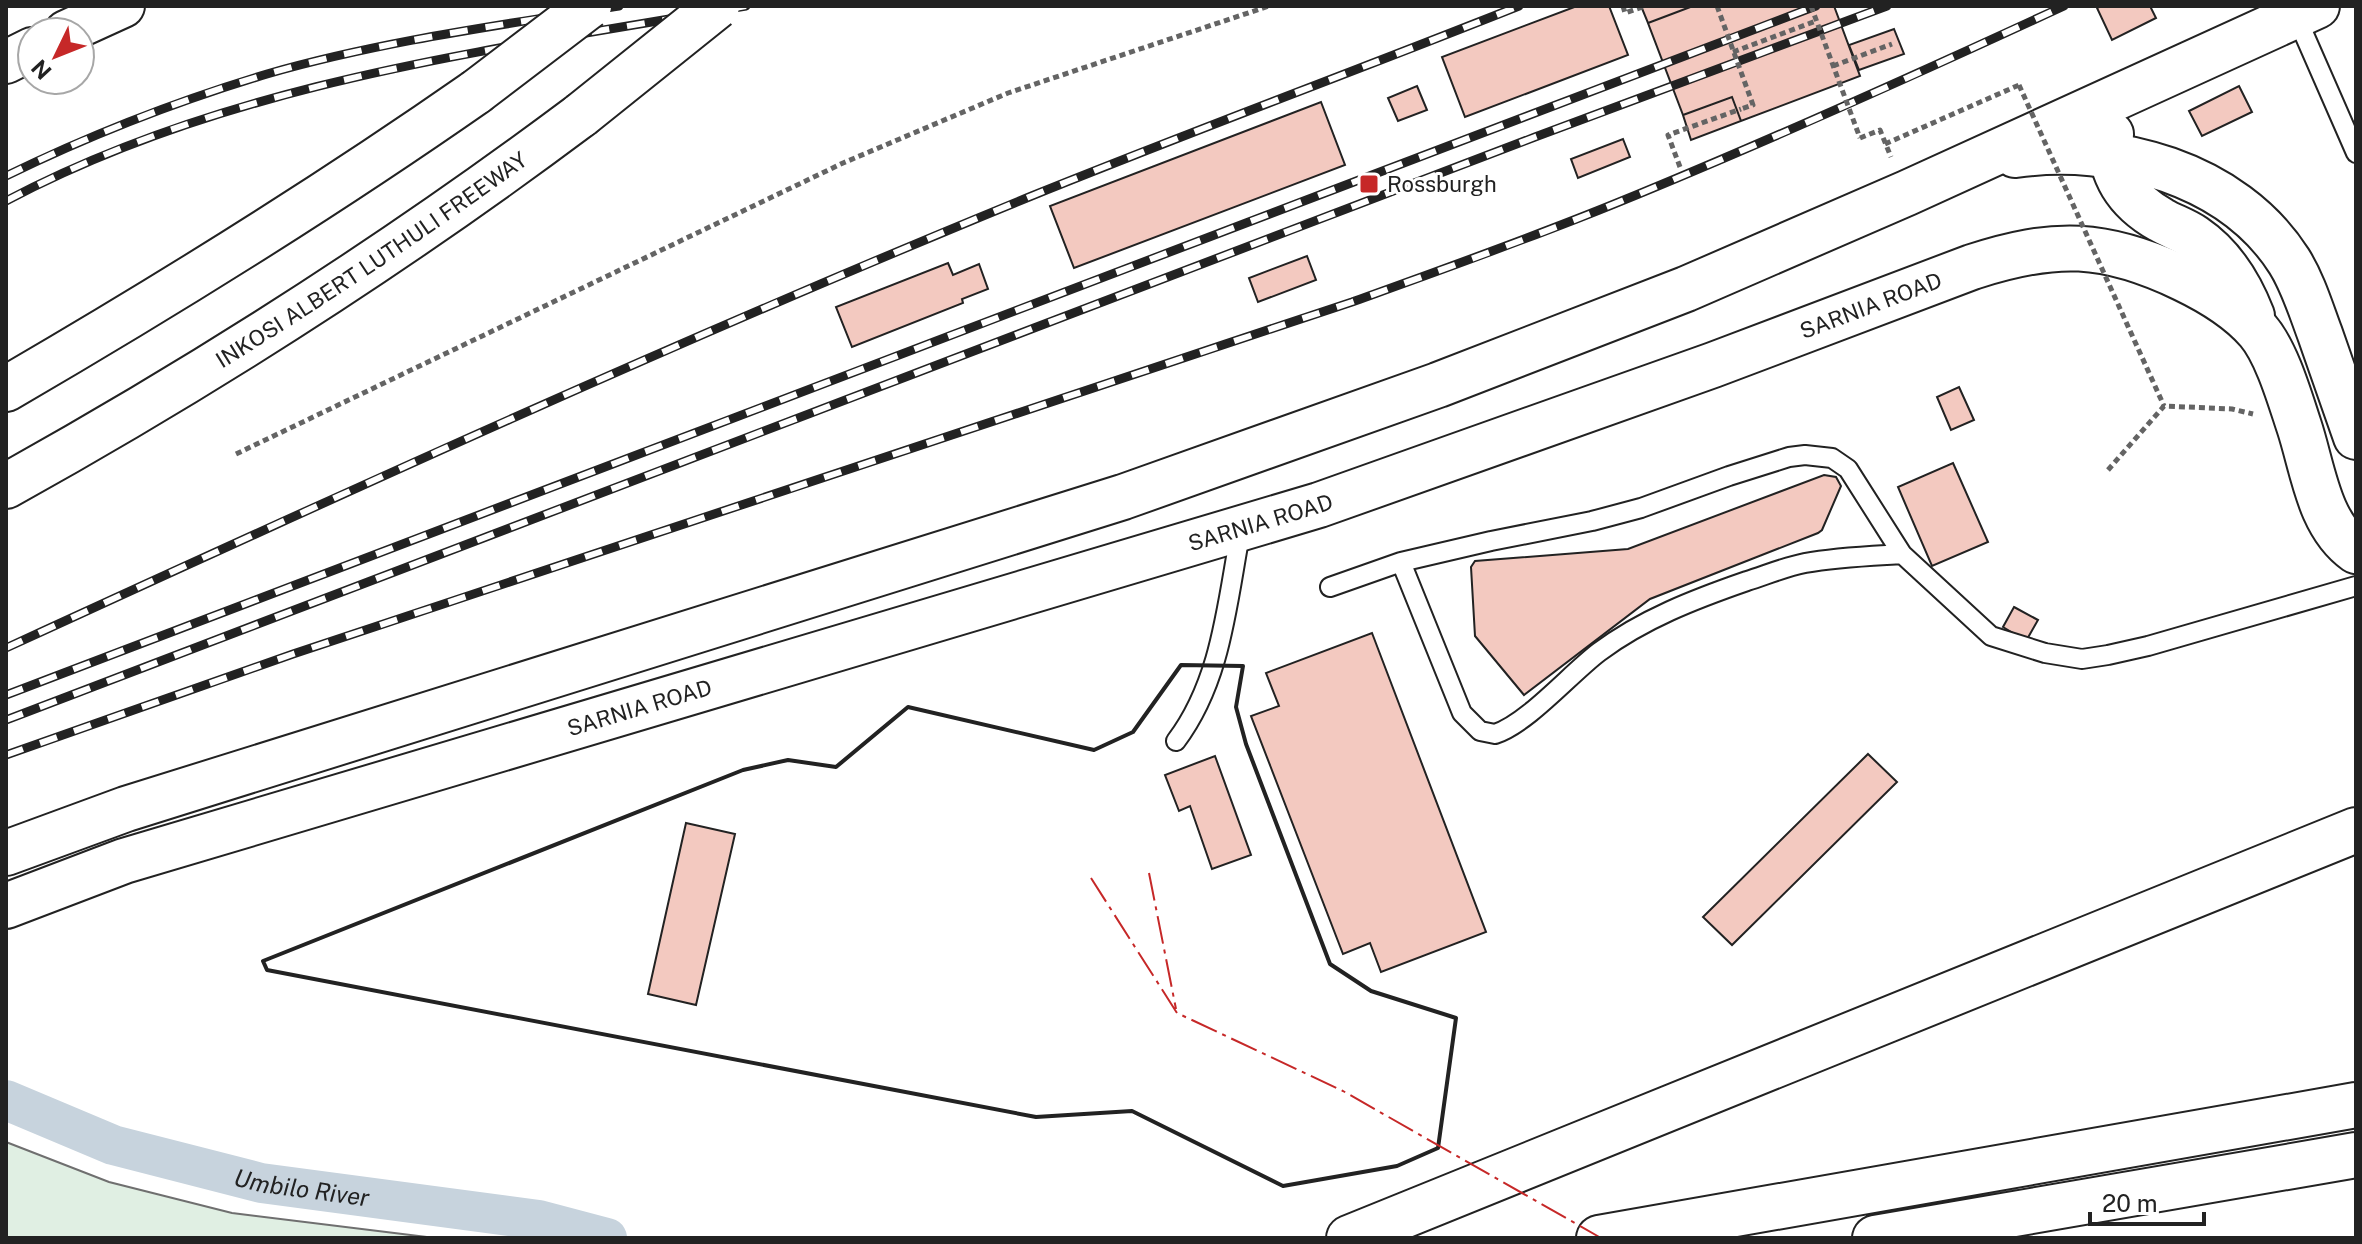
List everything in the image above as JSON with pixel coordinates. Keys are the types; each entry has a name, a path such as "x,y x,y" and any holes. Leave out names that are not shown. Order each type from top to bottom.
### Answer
{"main road":[{"path":"6,389 141,310 390,152 476,92 589,6"},
{"name":"INKOSI ALBERT LUTHULI FREEWAY","path":"6,486 182,384 356,275 502,175 717,6"},
{"path":"8,852 126,809 1123,497 1438,385 1686,289 2306,11"},
{"path":"2119,97 2109,156 2119,180 2135,201 2157,218 2194,237 2219,259 2241,288 2259,332"},
{"path":"1977,161 2072,152 2109,156 2148,164 2215,191 2242,208 2267,232 2290,262 2308,302 2356,437"},
{"name":"SARNIA ROAD","path":"20,901 124,861 1319,505 1713,365 1972,267 2046,248 2110,251 2144,261 2224,301 2259,332 2272,354 2299,425 2325,511 2340,537 2356,551"},
{"path":"1349,1238 2356,830"},
{"path":"1599,1238 2356,1105"},
{"path":"1875,1238 2356,1155"}],"street":[{"path":"96,18 123,6"}],"lane":[{"path":"2306,11 2356,153"},
{"path":"1330,587 1401,562 1641,508 1774,461 1805,455 1832,458 1848,469 1902,554 1991,636 2045,653 2082,659 2148,646 2356,586"},
{"path":"1176,741 1194,718 1215,664 1241,529"},
{"path":"1401,562 1462,713 1480,731 1495,734 1517,722 1598,653 1658,616 1720,590 1801,564 1836,558 1902,554"}],"path":[{"path":"236,454 843,163 1008,93 1269,6"},
{"path":"1623,6 1625,13 1645,6"},
{"path":"1680,167 1668,135 1753,105 1717,6"},
{"path":"1811,6 1860,138 1880,130"},
{"path":"1733,52 1816,21"},
{"path":"1833,66 1892,44"},
{"path":"1885,144 2019,85 2164,406"},
{"path":"2164,406 2232,409 2299,425"},
{"path":"2108,470 2164,406"}],"green space":[{"path":"6,1142 109,1182 232,1213 435,1238 6,1238"}],"building":[{"path":"1577,6 1609,6 1628,55 1465,117 1442,57"},
{"path":"1641,6 1693,6 1648,23"},
{"path":"1693,6 1834,6 1860,76 1741,121 1732,97 1683,115 1648,23"},
{"path":"2150,6 2156,18 2112,40 2097,8"},
{"path":"1894,29 1904,54 1859,70 1849,45"},
{"path":"1417,86 1427,110 1398,121 1388,98"},
{"path":"2239,86 2252,112 2202,136 2189,111"},
{"path":"1732,97 1741,121 1691,140 1683,115"},
{"path":"1321,102 1345,165 1074,268 1050,206"},
{"path":"1623,139 1630,157 1578,178 1571,159"},
{"path":"1307,256 1316,280 1258,302 1249,278"},
{"path":"948,263 953,275 979,264 988,289 962,299 963,303 852,347 836,307"},
{"path":"1959,387 1974,420 1951,430 1937,397"},
{"path":"1953,463 1988,542 1932,566 1898,487"},
{"path":"1824,475 1836,477 1841,486 1818,533 1650,599 1524,695 1475,636 1471,567 1475,561 1628,549"},
{"path":"2014,607 2038,620 2026,641 2003,627"},
{"path":"1372,633 1486,932 1381,972 1370,943 1343,954 1251,716 1279,706 1266,673"},
{"path":"1868,754 1897,782 1732,945 1703,917"},
{"path":"1215,756 1251,855 1212,869 1190,806 1179,811 1165,775"},
{"path":"686,823 735,834 696,1005 648,994"}],"waterway":[{"name":"Umbilo River","path":"6,1100 113,1145 261,1183 539,1220 607,1238"}],"railway":[{"path":"6,176 134,120 310,62 486,27 619,6"},
{"path":"6,201 93,160 183,126 274,98 461,55 746,6"},
{"path":"6,648 389,473 775,303 1034,195 1519,6"},
{"path":"6,695 1816,6"},
{"path":"6,720 1535,137 1887,6"},
{"path":"6,755 293,654 1452,266 1731,155 2064,6"}],"wall":[{"path":"1181,665 1243,666 1236,707 1246,744 1330,964 1371,991 1456,1018 1438,1148 1397,1166 1283,1186 1132,1111 1036,1117 267,970 263,961 743,770 788,760 836,767 908,707 1094,750 1133,732 1181,665"}],"power":[{"path":"1149,873 1176,1009"},
{"path":"1091,878 1177,1013 1343,1091 1601,1238"}],"place":[{"name":"Rossburgh","path":"1369,184"}]}
